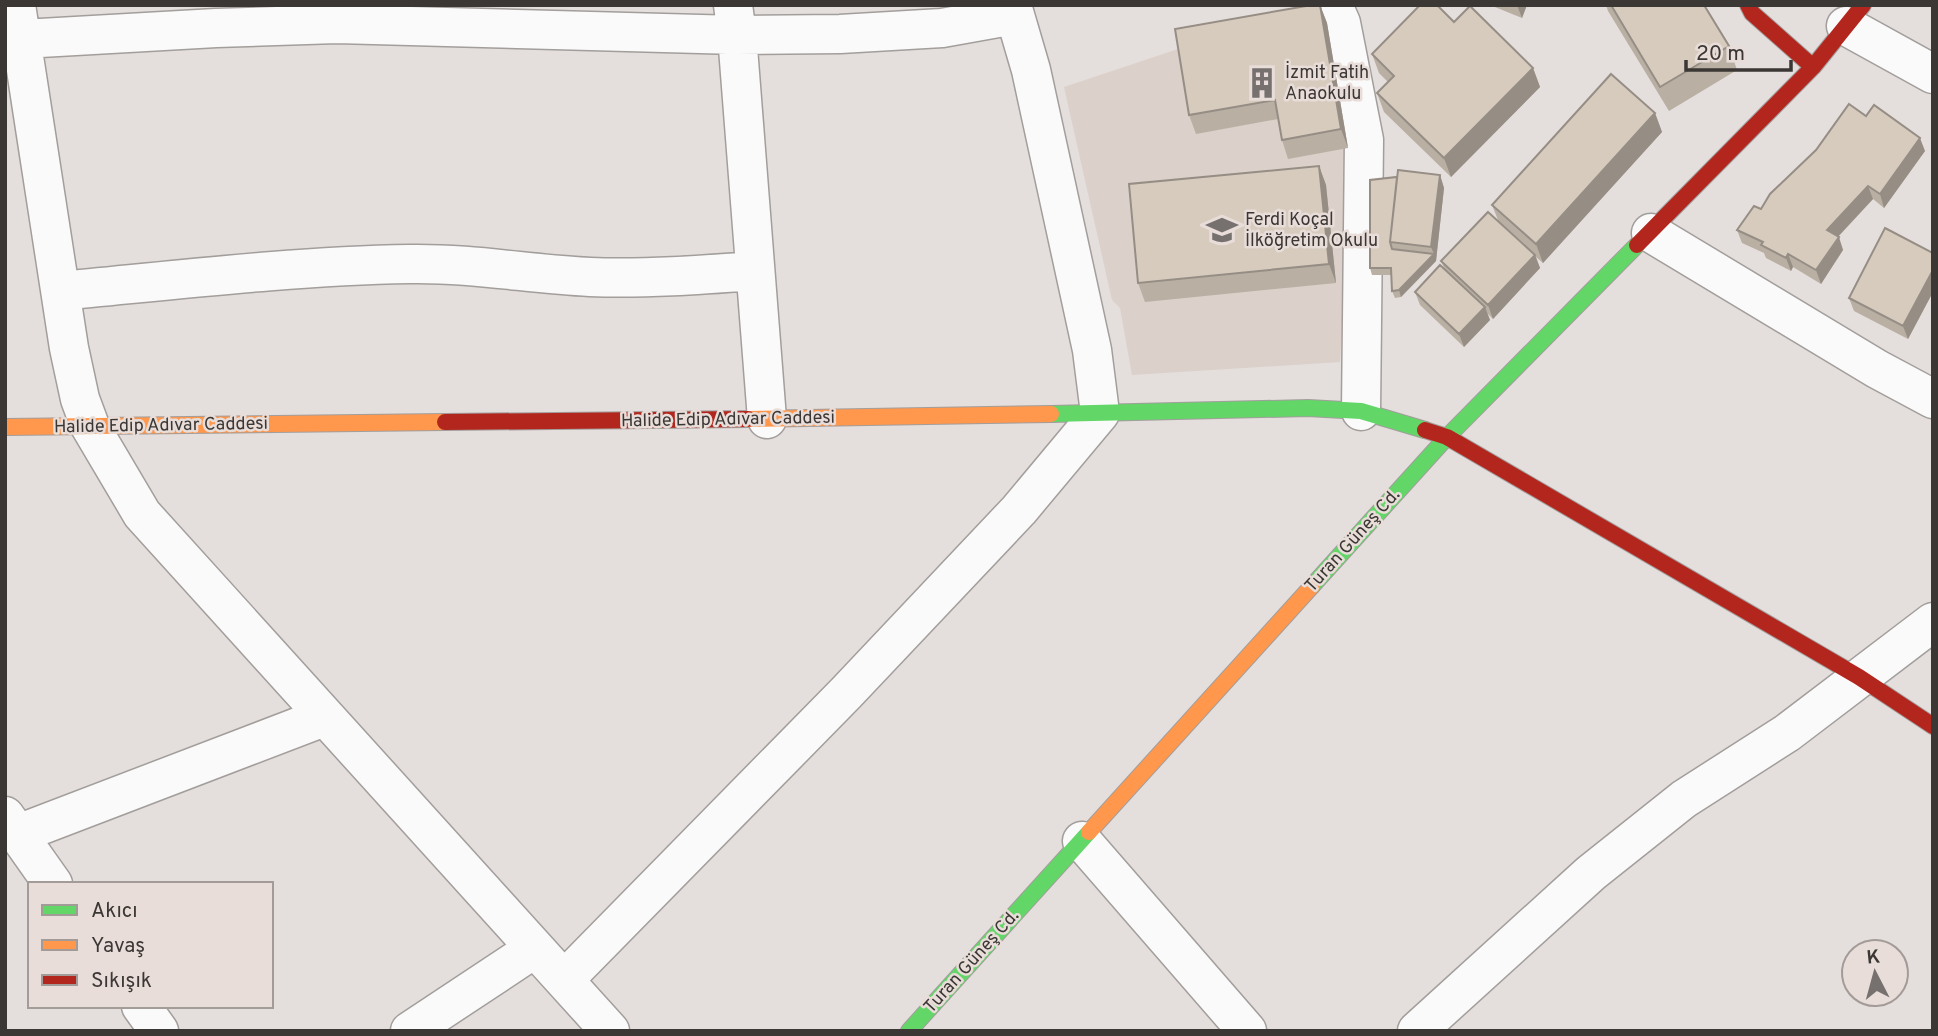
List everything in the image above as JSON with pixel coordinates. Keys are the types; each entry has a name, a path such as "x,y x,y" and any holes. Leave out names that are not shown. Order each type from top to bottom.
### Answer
{"street":[{"path":"1333,5 1342,23 1364,140 1361,411"},
{"path":"1748,5 1752,13 1813,68"},
{"path":"564,980 846,693 1010,519 1100,413 1089,337 1031,70 1013,10 942,28 840,34 735,20 336,14 216,28 14,28 80,400 90,426 142,514 610,1031"},
{"path":"1855,16 1933,74"},
{"name":"Turan Güneş Cd.","path":"909,1031 1447,437 1813,68 1855,16"},
{"path":"735,20 766,419"},
{"path":"1651,233 1877,369 1933,399"},
{"path":"61,291 242,273 411,264 490,267 588,277 659,278 755,271"},
{"name":"Halide Edip Adıvar Caddesi","path":"5,427 878,418 1308,408 1361,411 1447,437 1859,677 1933,726"},
{"path":"1417,1031 1591,873 1684,799 1787,733 1933,622"},
{"path":"52,882 12,825 324,717"},
{"path":"1082,841 1247,1031"},
{"path":"410,1031 534,948"},
{"path":"142,1008 159,1031"}],"shaded area":[{"name":"Ferdi Koçal İlköğretim Okulu","path":"1327,23 1351,161 1340,362 1132,375 1120,308 1112,300 1064,87 1181,48"}],"building":[{"name":"İzmit Fatih Anaokulu","path":"1320,5 1341,129 1282,140 1275,100 1189,115 1175,29"},
{"path":"1420,5 1437,5 1454,22 1470,6 1533,68 1444,158 1377,93 1394,76 1372,54"},
{"path":"1611,5 1704,5 1729,46 1660,87"},
{"path":"1611,74 1655,113 1536,244 1492,205"},
{"path":"1849,104 1866,116 1874,105 1920,138 1880,194 1868,186 1827,230 1839,237 1816,270 1788,254 1786,258 1761,245 1763,242 1737,230 1754,206 1761,209 1770,194 1816,150"},
{"path":"1319,166 1329,264 1138,283 1129,184"},
{"path":"1398,170 1440,175 1431,247 1390,242"},
{"path":"1397,177 1390,242 1392,249 1434,254 1399,290 1392,291 1391,268 1370,268 1370,180"},
{"path":"1488,212 1535,255 1488,305 1441,261"},
{"path":"1885,228 1933,253 1933,270 1903,326 1849,298"},
{"path":"1440,265 1485,307 1459,334 1415,292"}],"traffic: fast":[{"path":"1312,586 1447,437 1637,245"},
{"path":"1051,414 1308,408 1361,411 1425,430"},
{"path":"909,1031 1089,832"}],"traffic: slow":[{"path":"748,419 1051,414"},
{"path":"5,427 445,422"},
{"path":"1089,832 1312,586"}],"traffic: jam":[{"path":"1748,5 1752,13 1813,67"},
{"path":"1637,245 1813,67 1863,5"},
{"path":"445,422 748,419"},
{"path":"1425,430 1447,437 1859,677 1933,726"}],"place":[{"name":"İzmit Fatih Anaokulu","path":"1262,83"},
{"name":"Ferdi Koçal İlköğretim Okulu","path":"1222,230"}]}
